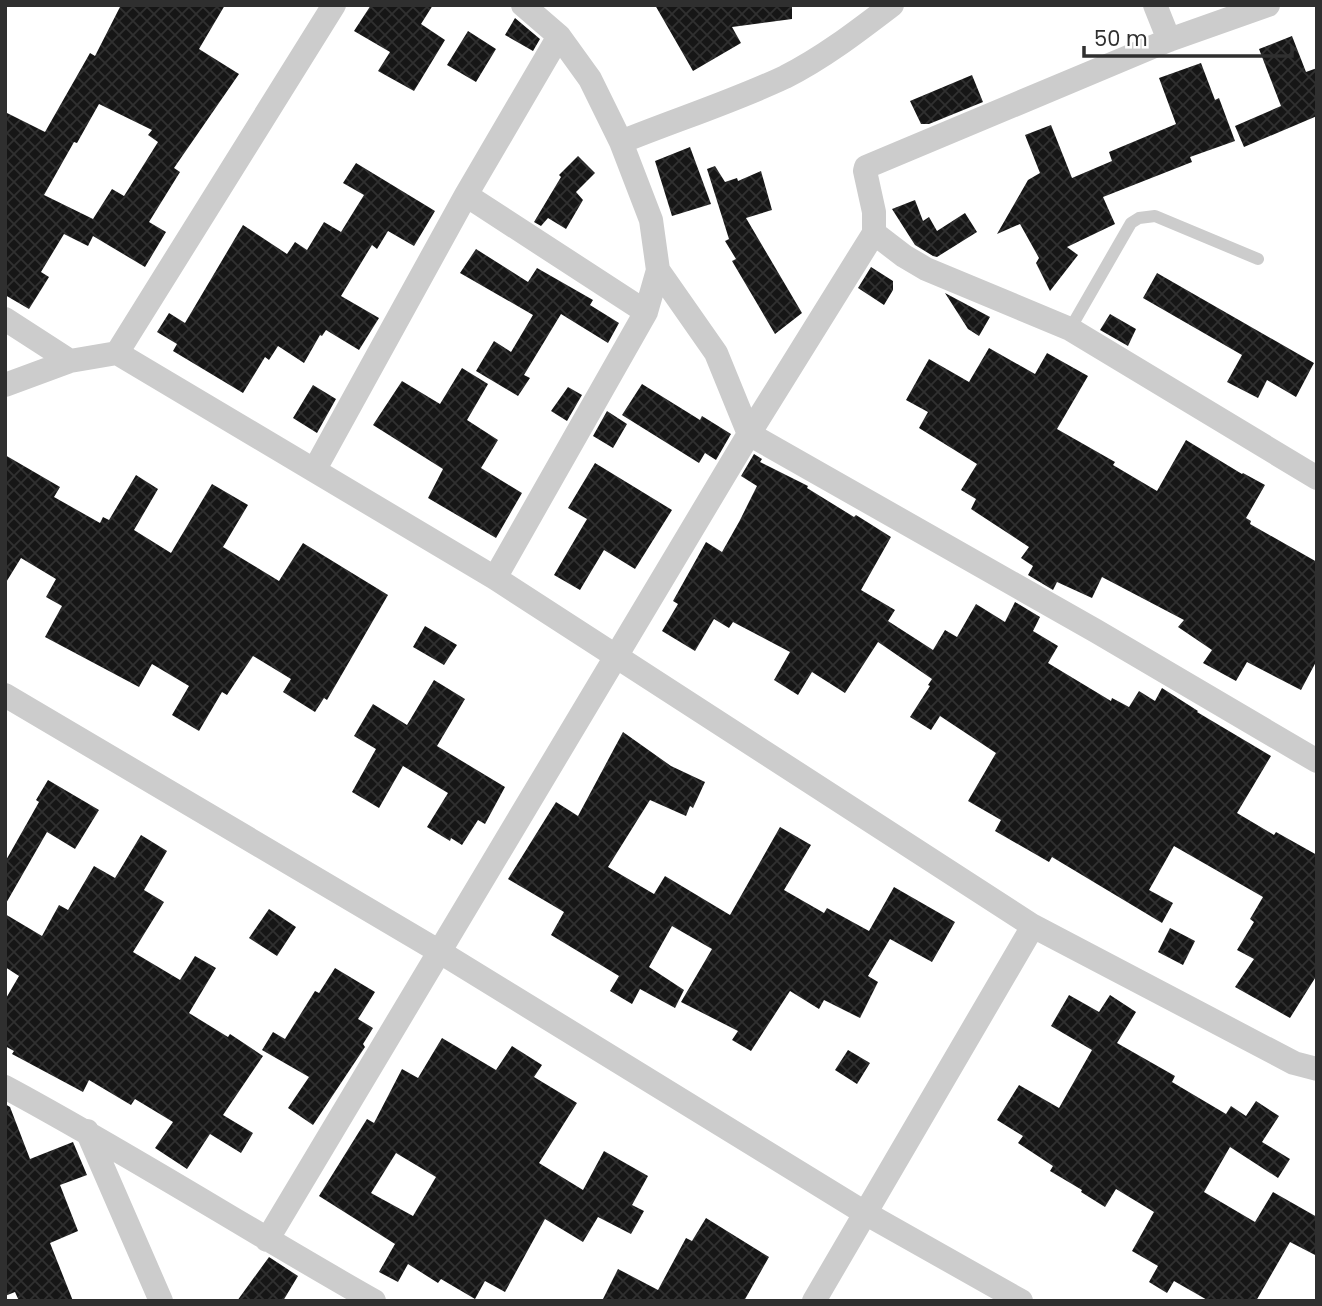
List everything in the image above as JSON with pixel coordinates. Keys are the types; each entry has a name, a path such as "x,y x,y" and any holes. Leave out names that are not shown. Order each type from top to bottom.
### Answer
{"street":[{"path":"117,353 334,5"},
{"path":"495,578 646,312 658,270 651,220 621,142 590,79 559,36 523,5"},
{"path":"621,142 724,103 788,75 850,37 892,5"},
{"path":"1155,5 1169,40"},
{"path":"267,1240 749,434 874,233 874,212 864,171 869,164 1169,40 1268,5"},
{"path":"314,469 466,195 559,36"},
{"path":"466,195 646,312"},
{"path":"874,233 926,269 1070,329 1317,478"},
{"path":"658,270 716,354 749,434 1096,631 1317,761"},
{"path":"5,319 70,361"},
{"path":"5,385 70,361 117,353 495,578 1033,926 1294,1063 1317,1069"},
{"path":"5,695 440,952 865,1213 1021,1301"},
{"path":"814,1301 1033,926"},
{"path":"5,1087 87,1131 374,1301"},
{"path":"87,1131 162,1301"}],"lane":[{"path":"1070,329 1131,223 1139,218 1155,216 1258,260"}],"building":[{"path":"121,5 225,5 199,49 239,74 174,168 180,172 149,222 166,232 145,267 93,236 88,246 64,234 41,272 49,277 29,309 5,295 5,112 45,132 90,53 95,56","holes":["99,104 152,130 148,135 158,142 124,196 112,189 93,219 44,195"]},
{"path":"371,5 433,5 421,24 445,40 414,91 378,71 390,52 354,31"},
{"path":"655,5 792,5 792,19 732,27 741,43 693,71"},
{"path":"515,18 540,39 533,51 505,35"},
{"path":"468,31 496,49 476,82 447,65"},
{"path":"1292,36 1306,72 1317,68 1317,116 1244,147 1235,126 1281,106 1259,49"},
{"path":"1201,63 1215,100 1219,98 1235,141 1190,157 1192,162 1103,197 1115,224 1067,247 1078,255 1050,291 1036,263 1039,258 1020,224 997,234 1028,180 1040,173 1025,135 1051,125 1072,178 1112,161 1109,152 1176,124 1159,78"},
{"path":"972,75 983,102 929,124 921,124 910,101"},
{"path":"690,147 711,204 672,216 655,161"},
{"path":"578,156 595,173 576,192 583,200 566,229 548,218 541,226 534,222 561,177 559,175"},
{"path":"356,163 435,211 414,246 388,231 377,249 372,245 341,296 379,318 359,350 326,330 320,335 304,363 278,346 269,360 265,357 243,393 173,351 177,344 157,332 169,313 185,323 243,225 287,254 295,242 307,250 324,222 341,232 364,195 343,183"},
{"path":"715,166 725,182 737,178 738,181 761,171 772,210 746,218 802,313 775,334 732,261 736,259 725,241 729,239 707,169"},
{"path":"915,200 923,221 929,217 937,231 965,213 977,232 937,257 933,256 915,245 892,209"},
{"path":"476,249 528,282 537,268 593,300 590,305 619,323 608,343 561,314 524,375 530,378 518,396 476,371 494,341 511,352 533,315 460,273"},
{"path":"871,267 893,281 893,290 884,305 858,288"},
{"path":"1157,273 1314,363 1296,397 1267,380 1258,398 1227,382 1242,355 1143,298"},
{"path":"945,293 990,317 979,336 968,329"},
{"path":"1110,314 1136,329 1128,346 1100,330"},
{"path":"989,348 1035,374 1047,353 1088,376 1057,429 1115,462 1113,465 1157,491 1186,440 1265,485 1246,518 1251,521 1250,524 1317,562 1317,660 1301,690 1247,662 1236,681 1203,663 1212,650 1178,627 1184,620 1102,577 1092,598 1057,582 1053,590 1028,575 1033,566 1021,558 1029,547 971,509 976,499 961,490 977,464 919,428 928,412 906,400 929,359 969,382"},
{"path":"462,368 488,384 467,420 498,440 481,468 522,493 496,538 428,498 443,469 373,425 402,381 440,404"},
{"path":"642,384 700,420 702,416 731,434 716,460 705,453 699,463 622,415"},
{"path":"313,385 336,399 317,433 293,418"},
{"path":"568,387 582,395 567,421 551,411"},
{"path":"607,411 627,424 613,448 593,436"},
{"path":"754,454 762,459 760,462 808,486 807,488 854,517 856,515 891,537 861,590 895,610 888,621 933,650 945,630 957,637 976,604 1005,622 1015,602 1040,617 1033,631 1058,646 1048,663 1111,701 1112,698 1129,707 1139,691 1155,701 1162,688 1271,756 1237,813 1274,835 1276,832 1317,855 1317,975 1290,1018 1235,987 1254,959 1237,950 1254,922 1250,919 1263,897 1174,846 1149,890 1173,903 1162,923 1052,857 1049,862 995,831 1001,820 968,801 996,753 940,716 931,730 910,717 932,679 878,642 845,693 812,672 798,695 774,680 790,652 733,622 729,628 714,619 695,651 662,631 678,604 673,601 706,542 722,552 739,522 757,486 741,476"},
{"path":"5,455 60,487 54,497 100,523 103,517 109,520 136,475 158,489 134,530 171,553 212,484 248,505 223,547 279,581 303,543 388,595 327,700 324,698 315,712 283,692 291,679 253,656 227,695 222,692 199,731 172,715 189,686 152,664 139,687 45,637 62,606 46,597 56,579 21,558 5,584"},
{"path":"595,463 672,510 635,569 604,550 580,590 554,575 587,519 568,508"},
{"path":"425,626 457,645 444,665 413,647"},
{"path":"434,680 465,699 437,746 505,787 485,824 478,820 462,845 427,827 448,793 403,766 379,808 352,792 376,749 354,736 373,704 407,725"},
{"path":"623,732 671,766 705,782 693,808 690,806 686,816 650,800 608,867 654,894 665,876 730,915 780,827 811,845 784,890 824,913 827,908 869,931 894,887 955,922 932,962 890,939 868,976 878,982 860,1018 824,1000 819,1009 790,991 751,1051 732,1040 738,1031 681,1002 712,949 672,926 649,967 684,990 675,1008 640,989 632,1004 610,991 619,976 551,935 564,912 508,879 556,802 578,816"},
{"path":"48,780 99,810 75,849 47,832 5,905 5,862 39,802 36,800"},
{"path":"141,835 167,851 144,890 164,902 133,952 180,980 195,956 216,968 189,1013 228,1037 230,1034 263,1056 223,1115 253,1133 241,1153 210,1134 187,1169 155,1148 173,1122 135,1099 131,1105 89,1080 83,1092 12,1054 14,1051 5,1046 5,1000 19,976 5,967 5,914 42,936 59,905 68,910 94,866 115,878"},
{"path":"269,909 296,927 277,956 249,938"},
{"path":"1170,928 1195,941 1183,965 1158,952"},
{"path":"335,968 375,992 358,1019 373,1028 363,1044 365,1047 313,1125 288,1108 309,1077 262,1050 273,1032 285,1039 315,991 319,993"},
{"path":"1069,995 1099,1012 1110,995 1136,1012 1117,1043 1175,1076 1172,1082 1226,1114 1231,1106 1246,1116 1256,1101 1279,1116 1262,1142 1290,1159 1278,1178 1230,1147 1204,1192 1255,1222 1273,1192 1317,1217 1317,1256 1290,1242 1256,1301 1209,1301 1174,1281 1167,1293 1149,1282 1158,1266 1132,1251 1154,1212 1116,1189 1105,1207 1050,1171 1053,1166 1018,1143 1023,1136 997,1120 1019,1085 1059,1108 1092,1050 1051,1026"},
{"path":"442,1038 496,1070 512,1046 542,1065 534,1077 577,1103 539,1163 583,1190 604,1151 648,1176 632,1205 644,1211 631,1234 598,1217 583,1242 545,1219 505,1292 485,1281 475,1299 441,1279 438,1283 408,1264 398,1282 379,1272 395,1244 319,1196 367,1119 374,1123 402,1069 418,1078","holes":["396,1153 436,1177 413,1216 371,1193"]},
{"path":"848,1050 870,1063 857,1084 835,1070"},
{"path":"5,1104 10,1107 30,1159 73,1142 87,1175 60,1185 78,1231 50,1243 73,1301 19,1301 15,1292 5,1296"},
{"path":"706,1218 769,1257 744,1301 602,1301 618,1269 658,1290 686,1238 692,1241"},
{"path":"269,1257 298,1276 283,1301 237,1301"}]}
